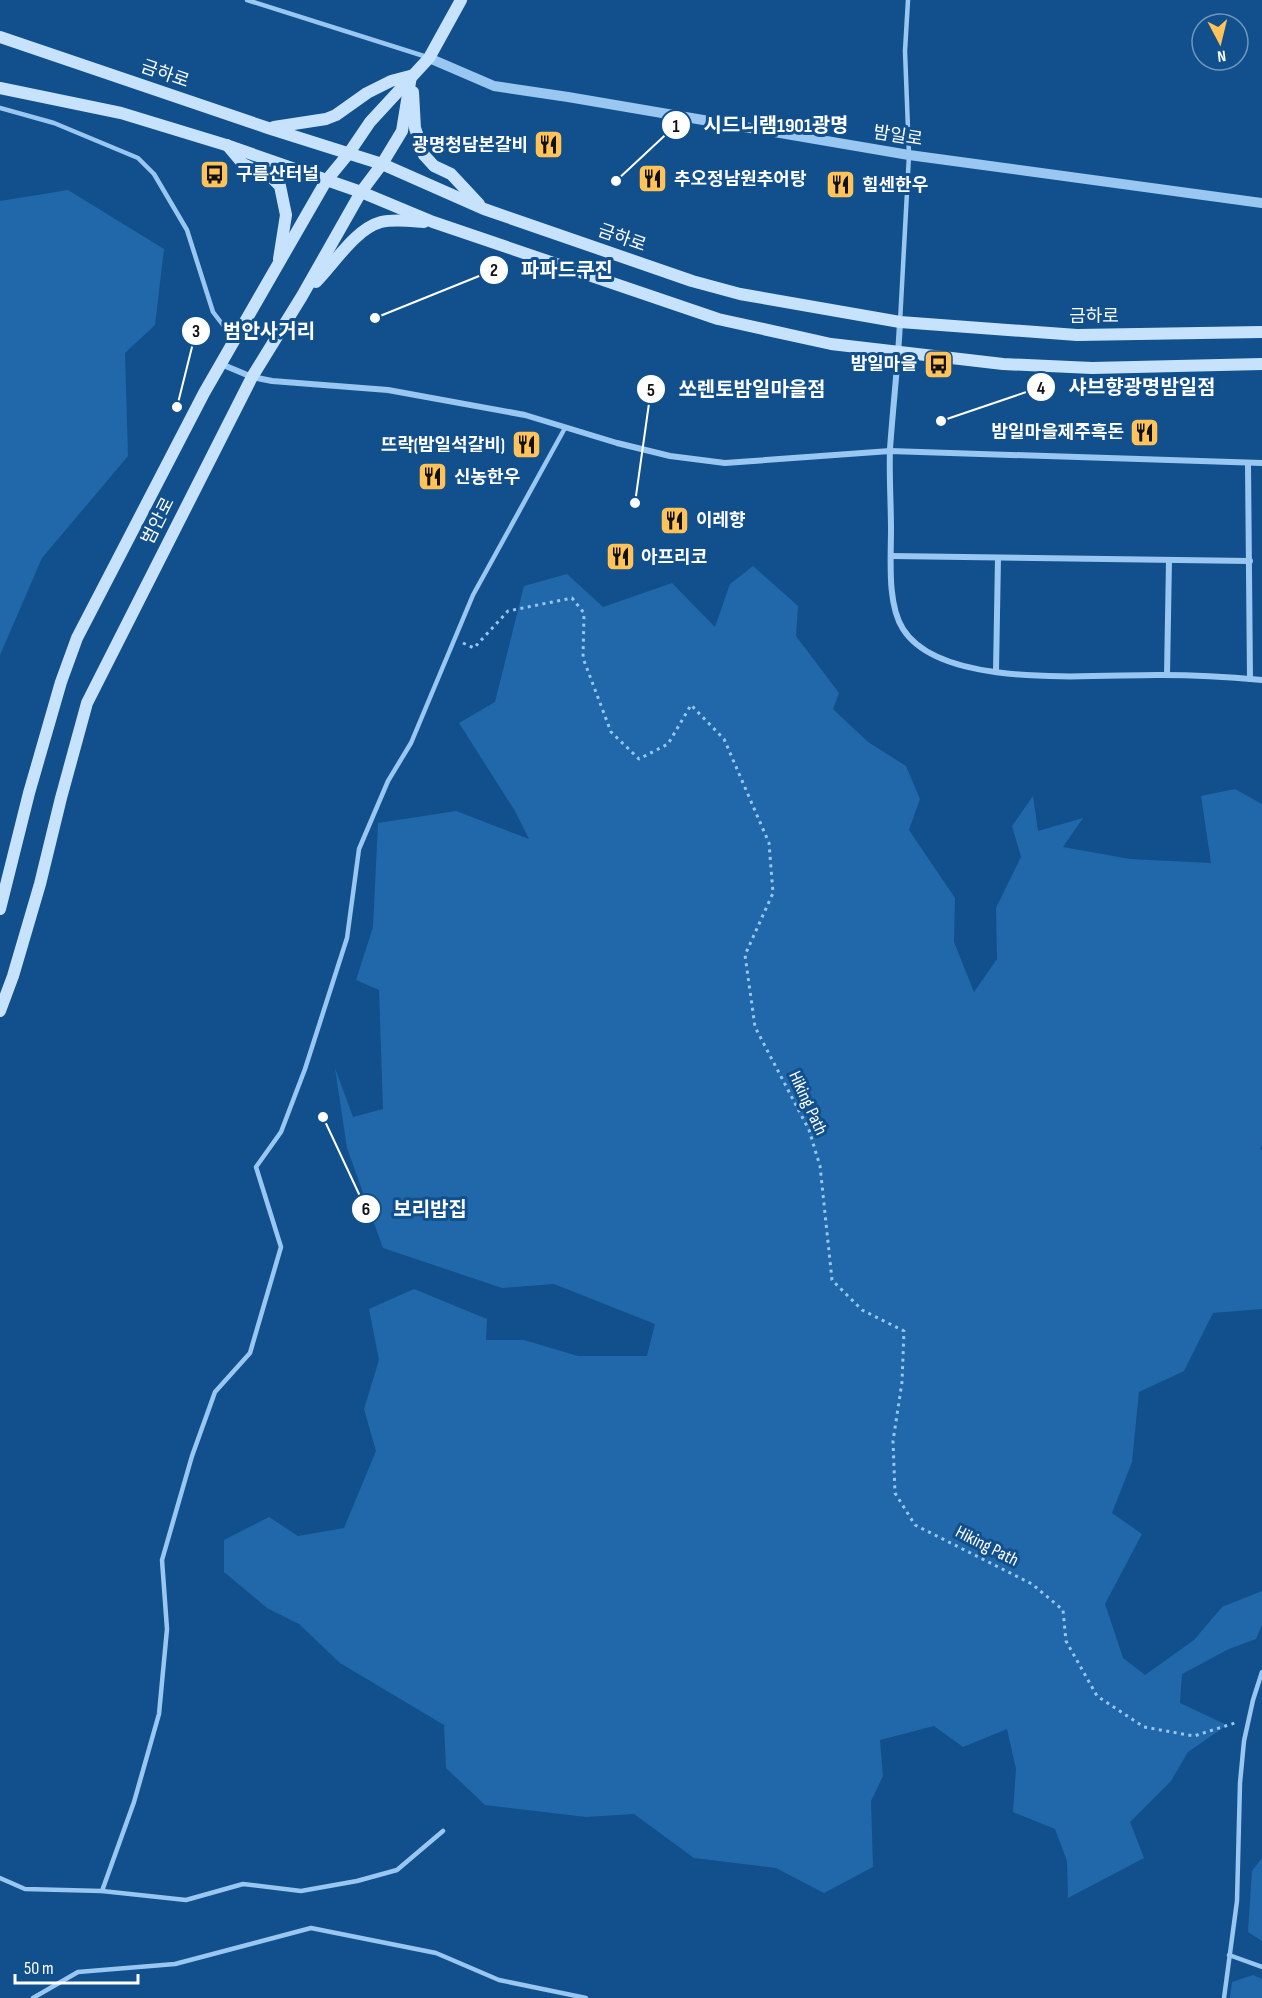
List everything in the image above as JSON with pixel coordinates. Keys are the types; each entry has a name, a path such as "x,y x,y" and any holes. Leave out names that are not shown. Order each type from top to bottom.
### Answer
{"main road":[{"name":"범안로","path":"0,909 29,793 61,682 77,638 153,489 221,364 326,181 370,122 429,58 461,0"},
{"name":"금하로","path":"0,37 268,128 382,164 484,209 692,281 740,294 900,322 1077,335 1262,332"},
{"name":"범안로","path":"0,1011 13,976 40,884 60,798 87,703 252,377 302,296 361,192 382,164 402,131 411,76"},
{"path":"268,128 326,119 336,115 367,93 391,81 411,76 416,128 424,155 434,166 451,174 484,209"},
{"path":"0,88 121,113 226,144 361,192 433,222 718,319 831,344 1003,364 1092,368 1262,364"},
{"path":"226,144 243,164 272,178 280,186 286,214 278,265"},
{"path":"302,296 334,264 348,245 370,227 391,221 433,222"}],"street":[{"name":"밤일로","path":"429,58 494,86 909,155 1262,203"},
{"path":"900,322 890,452 893,601 902,628 916,644 937,658 968,668 996,671 1086,677 1167,675 1262,680"},
{"path":"221,364 252,377 272,381 388,390 525,415 670,456 725,463 890,452 1262,463"},
{"path":"1248,464 1250,679"},
{"path":"891,556 1250,561"},
{"path":"996,671 998,558"},
{"path":"1167,675 1169,560"}],"lane":[{"path":"248,0 429,58"},
{"path":"900,322 909,155 905,51 908,0"},
{"path":"0,108 54,123 138,158 154,174 181,218 187,230 213,312 235,340"},
{"path":"102,1891 134,1802 159,1714 167,1629 162,1560 192,1456 215,1392 250,1353 281,1247 256,1167 281,1132 309,1058 348,938 359,849 388,781 411,743 473,595 565,428"},
{"path":"1224,1998 1237,1901 1240,1783 1244,1741 1262,1672"},
{"path":"0,1878 25,1889 102,1891 186,1900 243,1884 301,1891 357,1881 397,1870 443,1831"},
{"path":"33,1998 78,1972 175,1964 311,1928 436,1953 499,1980 586,1998"},
{"path":"1229,1955 1262,1967"}],"path":[{"name":"Hiking Path","path":"454,640 474,648 508,611 572,598 584,614 584,658 611,732 639,759 668,744 691,705 724,739 769,843 773,893 745,955 755,1027 809,1130 820,1166 831,1280 862,1310 904,1331 902,1382 893,1441 895,1493 915,1525 1032,1584 1064,1610 1066,1641 1097,1696 1144,1727 1194,1736 1249,1718"}],"shaded area":[{"path":"68,190 164,249 155,325 125,353 128,456 42,558 0,655 0,201"},
{"path":"753,566 798,606 796,636 839,693 833,709 868,742 906,766 920,799 909,830 955,898 954,942 974,992 997,959 996,908 1021,857 1012,826 1033,796 1038,831 1083,818 1063,847 1130,859 1211,863 1201,796 1235,789 1262,804 1262,1145 1260,1149 1262,1150 1262,1309 1213,1313 1184,1371 1139,1392 1132,1462 1112,1513 1142,1534 1105,1604 1123,1658 1145,1675 1194,1640 1222,1607 1262,1591 1262,1625 1256,1639 1229,1649 1182,1674 1180,1703 1227,1725 1188,1752 1171,1781 1130,1822 1144,1858 1068,1898 1067,1861 1055,1829 1013,1812 1016,1769 1007,1729 963,1747 934,1726 880,1740 883,1776 871,1801 873,1867 824,1893 776,1868 694,1858 634,1814 586,1817 485,1805 446,1768 444,1725 340,1663 299,1624 267,1608 224,1572 224,1540 269,1517 298,1536 344,1528 376,1451 364,1409 379,1360 369,1309 414,1289 487,1319 486,1340 524,1340 578,1356 647,1356 655,1324 554,1284 502,1288 383,1248 347,1148 335,1068 353,1117 383,1109 379,990 356,980 373,927 378,823 456,811 529,839 515,811 459,723 495,702 524,586 567,574 603,607 672,583 715,627 730,584"},
{"path":"1262,1858 1262,1941 1248,1932 1252,1871"},
{"path":"1253,1975 1262,1979 1262,1998 1230,1998 1232,1982"}],"place":[{"name":"광명청담본갈비","path":"549,145"},
{"name":"구름산터널","path":"215,174"},
{"name":"추오정남원추어탕","path":"653,179"},
{"name":"시드니램1901광명","path":"616,181"},
{"name":"힘센한우","path":"841,185"},
{"name":"파파드쿠진","path":"375,318"},
{"name":"밤일마을","path":"938,364"},
{"name":"범안사거리","path":"177,407"},
{"name":"샤브향광명밤일점","path":"941,421"},
{"name":"밤일마을제주흑돈","path":"1145,432"},
{"name":"뜨락(밤일석갈비)","path":"526,445"},
{"name":"신농한우","path":"433,477"},
{"name":"쏘렌토밤일마을점","path":"635,503"},
{"name":"이레향","path":"675,520"},
{"name":"아프리코","path":"620,557"},
{"name":"보리밥집","path":"323,1117"}]}
